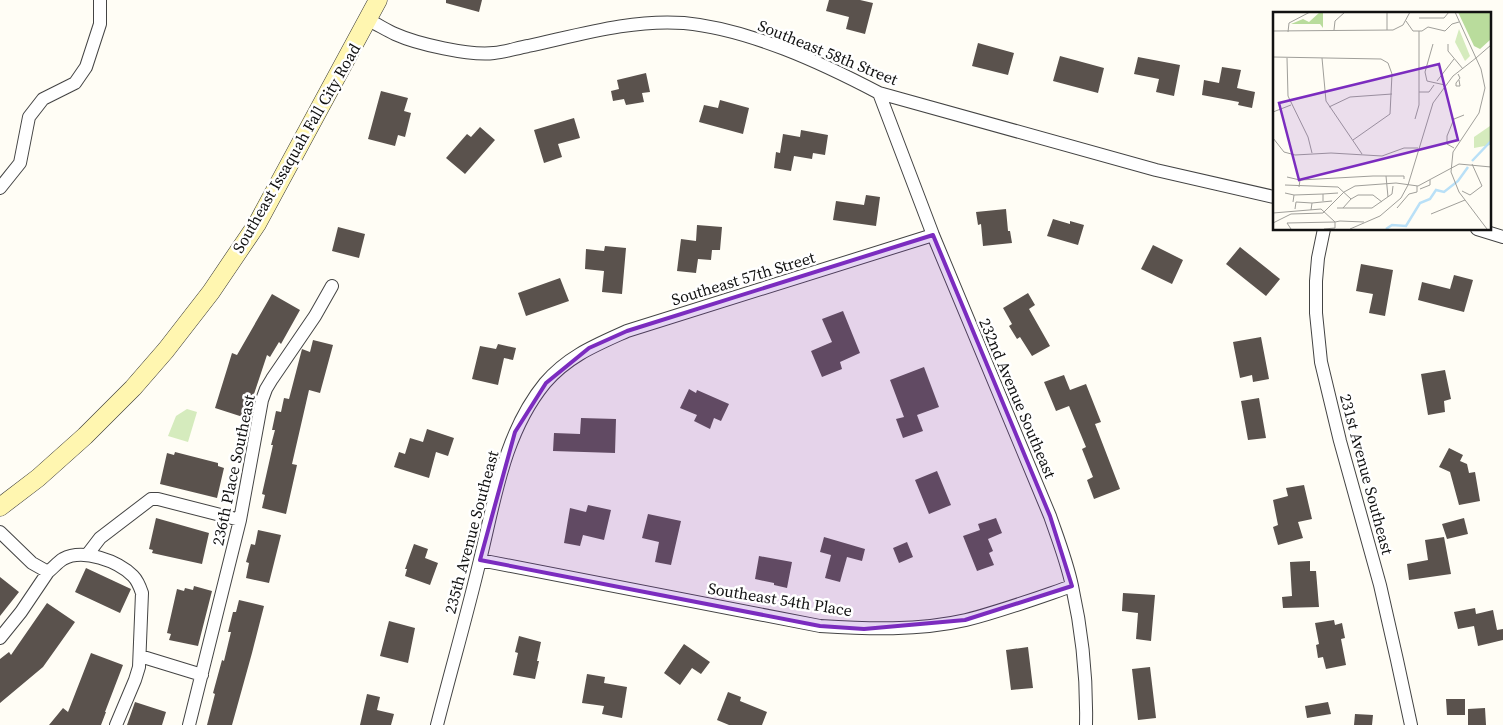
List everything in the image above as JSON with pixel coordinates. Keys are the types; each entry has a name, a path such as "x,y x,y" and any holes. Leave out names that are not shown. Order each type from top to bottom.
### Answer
{"main road":[{"name":"Southeast Issaquah Fall City Road","path":"0,507 38,478 86,436 133,388 166,350 211,292 257,224 378,0"}],"street":[{"path":"0,188 20,163 29,117 43,100 75,83 86,68 100,24 100,0"},
{"name":"Southeast 58th Street","path":"368,20 394,34 431,45 467,52 494,53 616,26 646,23 684,23 710,27 770,44 838,72 879,93 1156,170 1273,198"},
{"name":"232nd Avenue Southeast","path":"879,93 933,235 1050,516 1063,553 1072,586 1081,639 1086,725"},
{"name":"231st Avenue Southeast","path":"1324,230 1316,281 1316,313 1320,362 1380,585 1411,725"},
{"path":"1481,230 1503,237"},
{"name":"Southeast 57th Street","path":"566,362 589,348 628,331 933,235"},
{"name":"236th Place Southeast","path":"188,725 240,520 258,420 266,389 332,286"},
{"name":"235th Avenue Southeast","path":"437,725 480,560 499,478 515,432 530,405 546,383 566,362"},
{"path":"88,554 100,538 151,500 158,498 240,520"},
{"path":"0,532 32,563 48,572"},
{"path":"0,638 21,612 48,572 62,560 88,554 102,558 128,571 139,584 142,593 140,656 135,680 116,725"},
{"name":"Southeast 54th Place","path":"480,560 820,626 864,629 930,625 965,620 1072,586"},
{"path":"140,656 202,675"}],"highlighted area":[{"path":"933,235 1050,516 1072,586 965,620 864,629 820,626 480,560 515,432 546,383 589,348 627,331"}],"green space":[{"path":"187,409 197,412 188,442 168,436 176,416"}],"building":[{"path":"446,0 482,0 479,12 446,3"},
{"path":"829,0 860,0 873,3 865,34 846,29 849,17 826,11"},
{"path":"978,43 1014,53 1008,75 972,66"},
{"path":"1060,56 1104,68 1098,93 1053,81"},
{"path":"1138,57 1180,65 1174,96 1156,92 1159,79 1134,74"},
{"path":"1222,67 1241,70 1237,88 1255,92 1252,108 1238,105 1239,102 1202,95 1204,80 1219,83"},
{"path":"646,73 650,92 642,93 644,102 626,105 624,99 613,101 611,91 619,89 617,80"},
{"path":"381,91 408,98 404,111 411,113 405,137 398,135 395,146 368,139"},
{"path":"720,100 749,108 743,134 699,122 704,105 718,108"},
{"path":"574,118 580,138 558,144 562,157 544,163 534,130"},
{"path":"480,127 495,140 465,174 446,158 467,134 471,137"},
{"path":"801,130 828,135 825,155 813,153 812,159 794,156 791,171 774,168 776,152 780,153 783,134 800,137"},
{"path":"866,195 880,197 876,226 833,220 836,201 864,205"},
{"path":"1006,209 1008,231 1010,231 1012,243 983,246 981,224 978,225 976,212"},
{"path":"1053,219 1070,224 1070,221 1084,225 1078,245 1047,236"},
{"path":"697,225 722,227 720,250 712,250 711,260 698,259 696,273 677,271 681,239 696,241"},
{"path":"338,227 365,234 359,258 332,251"},
{"path":"1153,245 1183,260 1172,284 1141,269"},
{"path":"605,246 626,248 622,294 602,292 604,271 585,269 586,249 604,251"},
{"path":"1240,247 1280,279 1266,296 1226,264"},
{"path":"1361,264 1393,270 1385,316 1369,313 1373,294 1356,291"},
{"path":"1454,275 1473,280 1464,312 1418,300 1422,282 1450,289"},
{"path":"560,278 569,301 526,316 518,293"},
{"path":"1028,293 1035,305 1029,309 1050,346 1032,356 1020,337 1017,339 1009,326 1012,324 1003,308"},
{"path":"272,294 300,310 281,344 279,342 270,357 267,355 246,418 215,408 232,353 237,355"},
{"path":"843,311 860,353 840,362 842,369 822,377 811,351 832,342 822,319"},
{"path":"1261,337 1269,379 1253,382 1252,375 1240,378 1233,342"},
{"path":"313,340 333,345 320,393 309,390 292,464 297,465 286,514 262,508 265,495 262,494 273,445 271,445 275,430 272,430 276,411 281,412 284,398 289,399 302,349 310,352"},
{"path":"498,344 516,348 513,360 504,358 498,385 472,379 480,346 496,349"},
{"path":"924,367 939,407 917,415 923,431 903,438 896,419 904,417 890,380"},
{"path":"1445,370 1451,399 1444,401 1445,412 1428,415 1421,374"},
{"path":"1064,375 1070,390 1086,384 1101,422 1095,424 1120,489 1094,499 1087,480 1093,477 1082,449 1086,447 1069,406 1056,411 1044,382"},
{"path":"689,389 696,393 697,390 729,404 721,421 714,418 710,429 694,421 697,415 680,408"},
{"path":"1259,398 1266,438 1248,440 1241,401"},
{"path":"581,418 616,419 615,453 553,451 554,433 580,434"},
{"path":"427,429 454,438 448,456 436,452 429,478 394,467 399,452 405,454 410,438 423,442"},
{"path":"1449,448 1463,455 1460,461 1467,464 1469,473 1475,472 1480,501 1459,505 1450,472 1439,467"},
{"path":"175,452 218,463 218,466 224,468 217,498 160,484 167,453 174,455"},
{"path":"937,471 951,505 929,514 915,480"},
{"path":"1304,485 1312,519 1298,522 1303,538 1278,545 1273,527 1278,525 1273,500 1288,496 1286,488"},
{"path":"588,505 611,510 604,540 583,535 580,546 564,543 570,508 586,512"},
{"path":"648,514 681,521 671,565 655,562 659,542 642,538"},
{"path":"156,518 209,533 202,564 152,553 153,550 149,549"},
{"path":"996,518 1002,533 988,539 993,551 989,553 994,565 977,571 963,536 980,530 978,524"},
{"path":"1464,518 1468,534 1447,539 1442,524"},
{"path":"258,530 281,535 269,583 246,578 249,563 246,562 251,544 255,545"},
{"path":"824,537 865,549 862,561 847,557 840,582 825,578 831,555 820,552"},
{"path":"1444,537 1451,574 1409,580 1407,564 1428,560 1425,540"},
{"path":"907,542 913,557 899,563 893,548"},
{"path":"414,544 428,549 425,558 438,563 430,585 405,576 407,569 405,569"},
{"path":"759,556 792,562 787,588 755,579"},
{"path":"1310,561 1310,571 1316,571 1319,607 1283,608 1282,597 1292,596 1290,562"},
{"path":"86,568 131,589 120,613 75,592"},
{"path":"0,577 19,592 0,616"},
{"path":"194,586 212,591 198,646 169,640 171,634 167,633 177,589 184,591 185,588 193,590"},
{"path":"1123,593 1155,595 1151,641 1136,639 1138,613 1122,611"},
{"path":"239,600 264,606 252,653 232,725 207,725 215,694 213,693 231,632 228,632 233,612 236,612"},
{"path":"47,603 75,622 43,667 0,703 0,659 9,652 11,655"},
{"path":"1475,608 1476,614 1493,610 1497,630 1503,629 1503,640 1478,646 1474,626 1458,629 1454,612"},
{"path":"1334,620 1335,625 1342,623 1345,638 1341,639 1346,665 1326,669 1323,657 1318,658 1316,645 1319,644 1315,623"},
{"path":"389,621 415,628 408,663 380,656"},
{"path":"519,636 541,642 535,679 513,675 518,653 515,652"},
{"path":"684,644 710,662 701,674 692,668 680,685 664,673"},
{"path":"1028,647 1033,688 1011,690 1006,650"},
{"path":"91,653 123,665 101,725 49,725 63,708 68,712"},
{"path":"1150,667 1156,718 1138,720 1132,669"},
{"path":"587,674 605,677 604,683 627,687 622,718 602,714 604,706 582,703"},
{"path":"728,692 741,697 740,701 767,712 762,725 729,725 717,720"},
{"path":"367,694 380,697 377,710 394,714 391,725 360,725"},
{"path":"1446,699 1465,699 1465,715 1447,715"},
{"path":"135,702 166,712 162,725 127,725"},
{"path":"1328,702 1331,714 1307,718 1305,706"},
{"path":"1485,708 1486,725 1468,725 1468,709"},
{"path":"1355,714 1373,715 1372,725 1354,725"}]}
